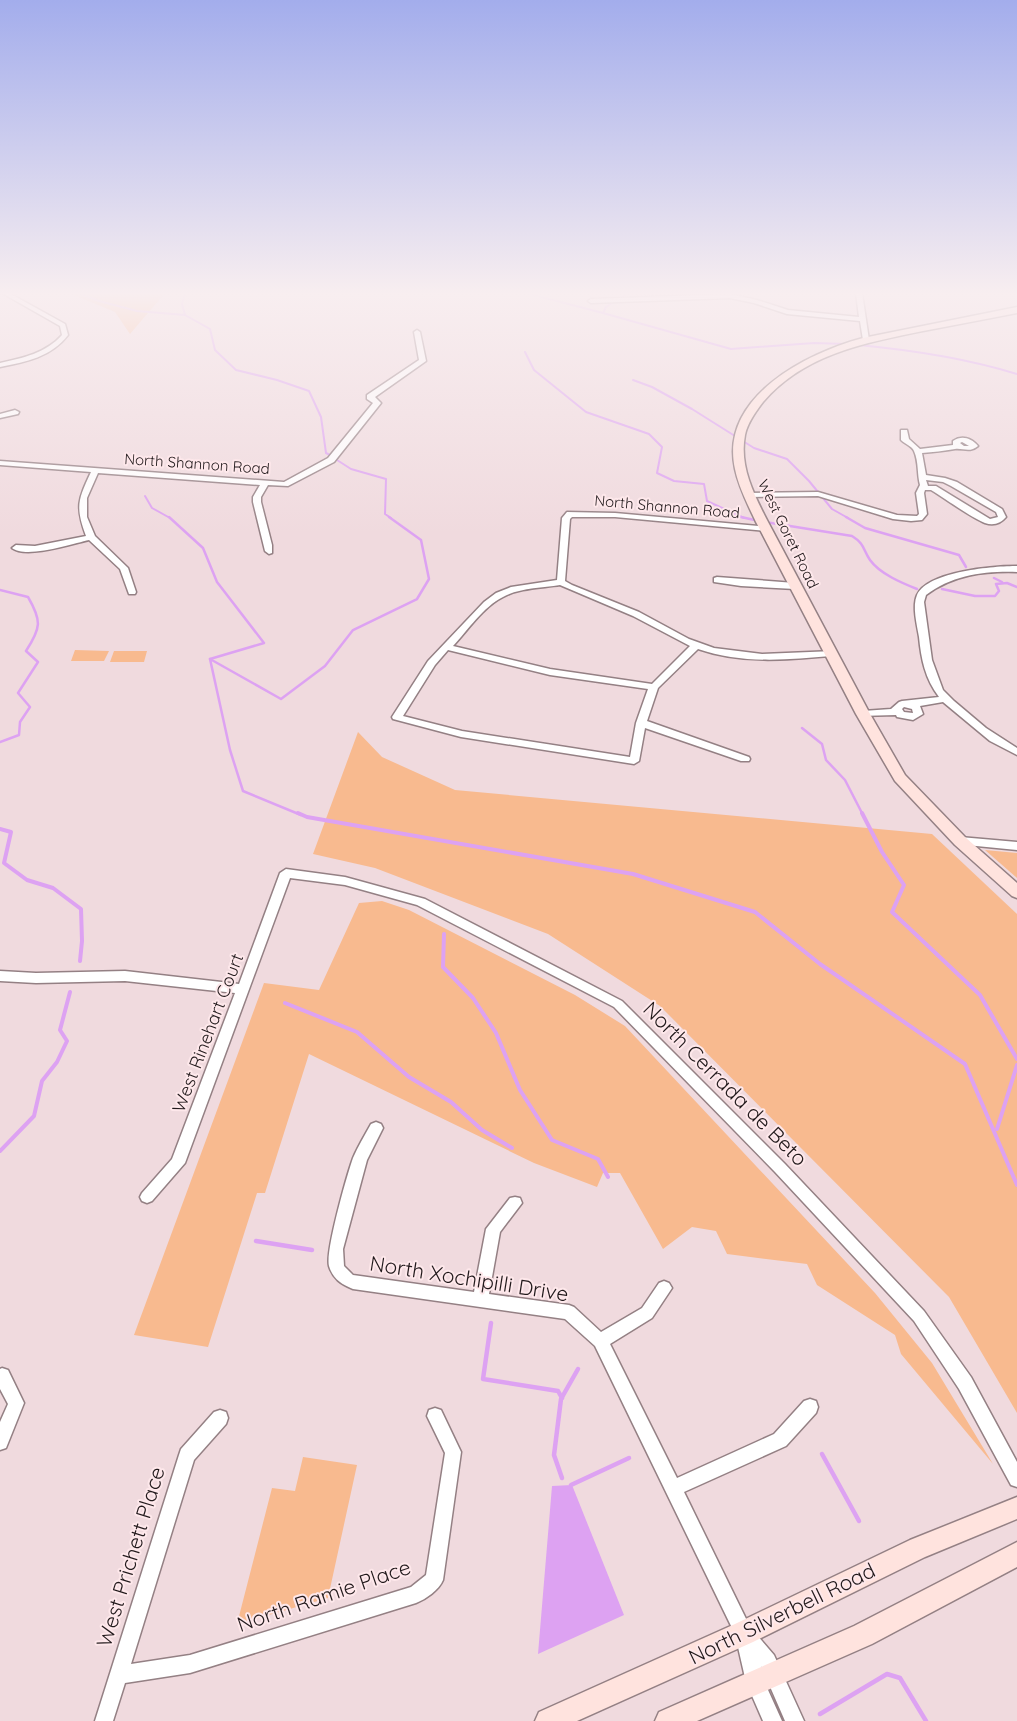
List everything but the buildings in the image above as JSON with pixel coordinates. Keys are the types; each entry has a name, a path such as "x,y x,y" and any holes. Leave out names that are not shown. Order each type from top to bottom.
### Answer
{"street":[{"name":"North Shannon Road","path":"0,463 285,484 331,460 377,403 370,397 405,373"},
{"name":"West Goret Road","path":"789,373 772,386 753,408 740,434 740,468 748,495 862,714 900,778 960,841 1017,892"},
{"path":"0,416 15,412"},
{"path":"748,495 818,494 889,515 911,519 919,518 923,514 920,504 920,493 924,485 921,477 918,451 905,440 904,432"},
{"path":"918,451 947,449 958,446"},
{"path":"95,471 83,498 83,517 91,537 124,568 132,592"},
{"path":"921,477 945,480 954,484 995,508 1002,517 998,521 988,521 933,488 922,488"},
{"path":"265,483 256,498 258,511 268,538 269,551"},
{"name":"North Shannon Road","path":"560,582 566,518 570,514 615,515 766,529"},
{"path":"16,548 35,549 91,537"},
{"path":"1017,569 986,571 941,580 922,594 920,602 930,672 937,689 945,699 985,733 1017,752"},
{"path":"717,580 795,586"},
{"path":"696,646 654,687 641,723 634,761 461,734 397,717 431,663 487,604 500,595 514,589 560,582 574,590 629,610 696,646 726,654 769,658 831,653"},
{"path":"446,647 550,672 654,687"},
{"path":"897,712 898,705 945,699"},
{"path":"862,714 897,712 902,716 912,717 928,707 932,702"},
{"path":"908,704 916,707 919,712"},
{"path":"641,723 745,759"},
{"path":"960,841 1017,846"},
{"name":"West Rinehart Court","path":"147,1197 178,1162 286,872"},
{"name":"North Cerrada de Beto","path":"286,872 345,881 420,902 618,1004 780,1168 919,1316 965,1383 1017,1479"},
{"path":"0,976 36,978 125,976 244,988"},
{"name":"North Xochipilli Drive","path":"376,1128 360,1159 336,1249 334,1260 340,1274 345,1279 354,1282 569,1312 600,1340 744,1633 764,1678"},
{"path":"480,1299 493,1229 516,1203"},
{"path":"600,1340 647,1313 664,1288"},
{"path":"0,1442 16,1403 2,1376"},
{"path":"673,1488 780,1440 810,1407"},
{"name":"North Ramie Place","path":"118,1675 190,1664 416,1594 434,1580 453,1452 434,1416"},
{"name":"West Prichett Place","path":"104,1721 187,1455 220,1418"},
{"name":"North Silverbell Road","path":"548,1721 744,1633 902,1556 1017,1508"},
{"path":"668,1721 863,1635 1017,1554"},
{"path":"764,1678 773,1721"},
{"path":"764,1678 795,1721"}],"shaded area":[{"path":"75,650 109,651 104,661 71,661"},
{"path":"114,651 147,651 144,662 110,662"},
{"path":"358,732 382,757 455,790 932,834 1017,914 1017,1413 949,1297 660,1006 548,934 375,868 313,854"},
{"path":"985,850 1017,853 1017,878"},
{"path":"382,901 409,910 575,995 625,1026 875,1293 932,1363 993,1464 901,1354 895,1335 817,1285 807,1264 727,1254 716,1231 692,1227 663,1249 620,1173 603,1173 597,1187 534,1163 309,1054 265,1193 257,1193 208,1347 134,1335 264,983 319,990 359,903"},
{"path":"303,1457 357,1465 328,1598 237,1624 272,1488 295,1491"},
{"path":"572,1485 624,1615 538,1654 552,1486"}],"waterway":[{"path":"250,373 309,391 321,417 326,453 330,455"},
{"path":"538,373 586,412 649,434 662,447 657,473 674,481 704,484 707,501 743,517"},
{"path":"633,380 652,387 692,409 754,448 787,459 809,481 832,509 848,518"},
{"path":"337,460 351,469 386,479 385,514 391,518"},
{"path":"145,496 152,508 170,518"},
{"path":"169,517 203,548 217,582 264,643 210,659"},
{"path":"210,659 281,699 325,666 353,630 417,599 429,579 421,540 389,517"},
{"path":"743,517 759,521"},
{"path":"846,517 865,528 959,555 966,567"},
{"path":"765,522 852,536 863,547 870,560 879,570 917,589"},
{"path":"994,578 1002,582"},
{"path":"942,589 975,596 995,596 999,591 996,584 1007,583 1017,587"},
{"path":"0,590 28,597 36,612 38,624 35,636 26,651 38,662 18,693 30,707 20,722 19,735 0,742"},
{"path":"210,659 230,750 243,791 301,815"},
{"path":"802,728 822,744 826,760 845,780 863,815"},
{"path":"298,813 307,817 633,874 755,912 820,964 965,1064 1017,1185"},
{"path":"862,813 882,852 904,885 892,912 980,995 1017,1059"},
{"path":"0,829 11,832 4,863 27,880 53,888 81,909 82,941 80,961"},
{"path":"444,934 443,967 473,998 496,1033 520,1090 552,1140 598,1159 608,1177"},
{"path":"0,1151 34,1116 42,1081 57,1062 67,1041 60,1030 70,992"},
{"path":"285,1003 357,1032 409,1077 451,1102 482,1130 512,1148"},
{"path":"997,1129 1017,1065"},
{"path":"256,1241 312,1250"},
{"path":"491,1323 483,1379 558,1391 562,1398"},
{"path":"562,1398 578,1369"},
{"path":"562,1398 554,1455 562,1478"},
{"path":"822,1454 859,1521"},
{"path":"571,1485 629,1458"},
{"path":"820,1714 887,1674 900,1678 926,1721"}]}
